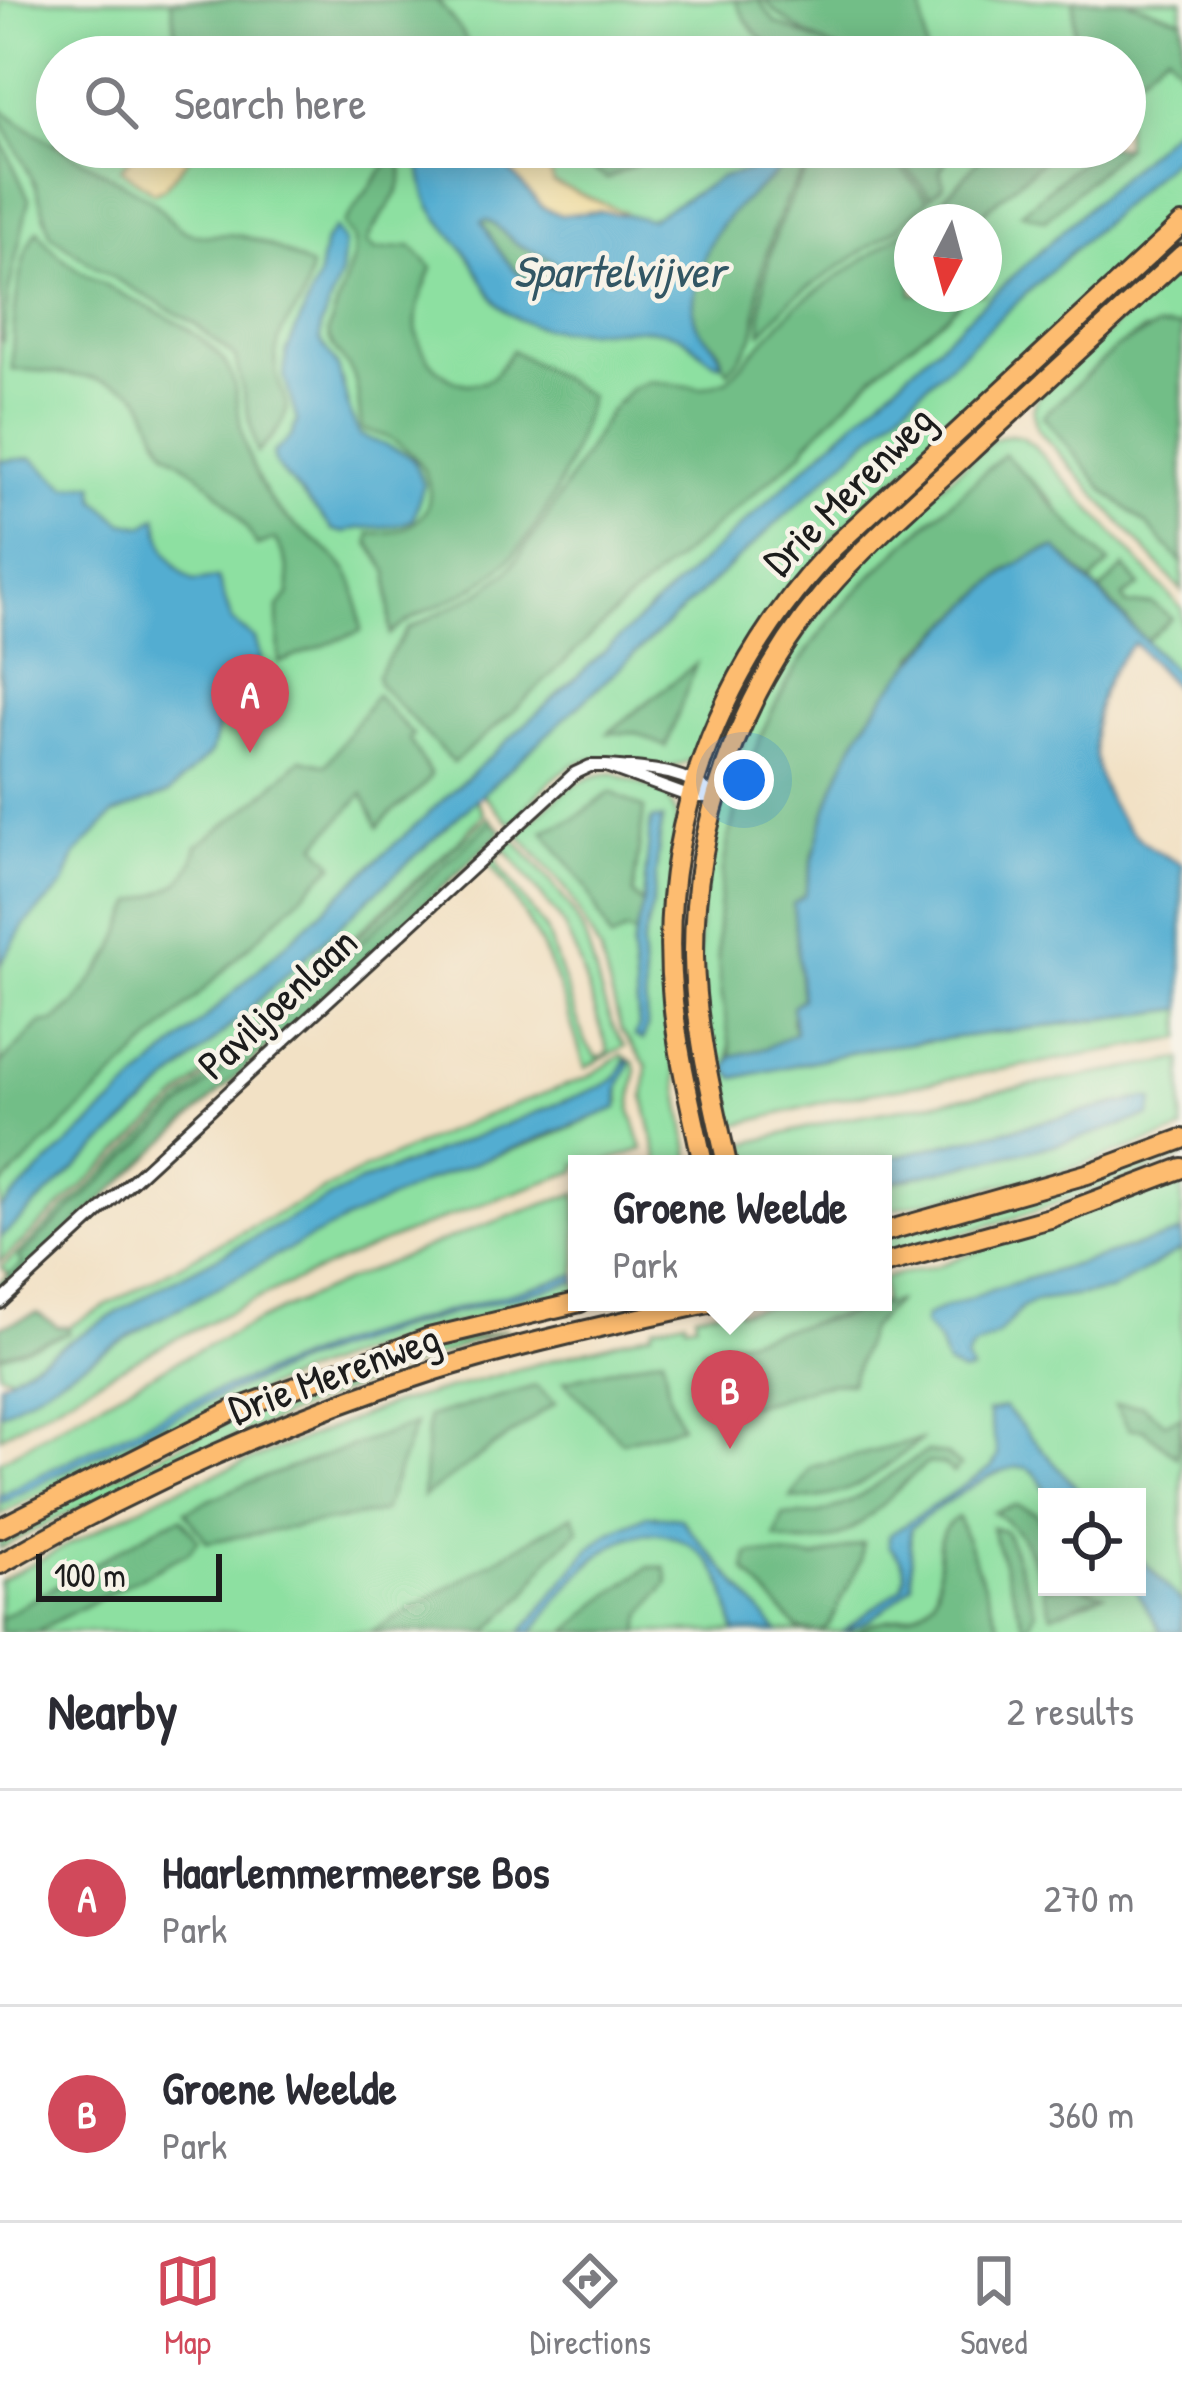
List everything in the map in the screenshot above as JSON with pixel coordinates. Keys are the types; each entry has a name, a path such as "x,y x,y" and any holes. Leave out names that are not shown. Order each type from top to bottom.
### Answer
{"main road":[{"name":"Drie Merenweg","path":"701,1155 683,1070 671,972 674,882 693,788 735,682 806,576 904,478 1182,224"},
{"name":"Drie Merenweg","path":"725,1155 700,1030 694,959 699,885 716,797 766,676 824,593 884,530 1182,255"},
{"path":"892,1229 1087,1174 1182,1139"},
{"path":"892,1262 1050,1218 1182,1168"},
{"name":"Drie Merenweg","path":"0,1528 231,1411 274,1394 429,1338 568,1305"},
{"name":"Drie Merenweg","path":"0,1564 169,1475 369,1393 440,1369 676,1311"}],"street":[{"name":"Paviljoenlaan","path":"0,1303 575,773 590,766 661,770 716,797"}],"green space":[{"path":"0,0 1182,0 1182,128 1146,161 1146,36 36,36 36,168 1138,168 1002,293 1002,204 894,204 894,312 981,312 0,1212"},
{"path":"171,0 437,0 464,36 176,36"},
{"path":"735,0 759,0 775,22 805,36 759,36"},
{"path":"765,0 921,0 925,36 811,36"},
{"path":"1074,0 1125,0 1182,19 1182,72 1167,52 1146,70 1146,36 1074,36"},
{"path":"0,108 36,133 36,168 95,168 152,201 182,229 251,239 311,267 303,299 278,344 276,363 286,408 283,420 257,453 235,357 195,324 98,269 51,235 35,184 0,118"},
{"path":"0,137 29,199 3,341 0,338"},
{"path":"1182,150 1182,211 831,540 695,756 670,767 583,761 553,779 511,824 482,794","holes":["694,666 666,747 636,733 610,732"]},
{"path":"384,168 401,168 397,193 367,243 376,250 411,246 432,268 416,324 421,345 436,368 459,382 483,382 497,372 512,350 590,396 563,475 520,548 478,585 390,635 388,572 369,543 370,533 398,530 417,520 427,505 429,488 409,452 362,430 354,377 328,332 353,258 354,240 343,224"},
{"path":"592,168 629,168 607,179"},
{"path":"783,168 806,168 779,216 763,266 754,333 728,371 719,351 700,331 693,305 705,256 739,206"},
{"path":"810,168 902,168 928,200 894,204 894,230 793,298 761,333 769,258 786,210"},
{"path":"907,168 942,168 944,185 931,197"},
{"path":"972,168 1034,168 993,204 936,204"},
{"path":"1073,168 1102,168 1045,220 1021,213"},
{"path":"487,220 518,244 549,258 558,269 559,287 533,282 512,266 481,221"},
{"path":"38,230 75,268 176,322 219,355 233,382 242,433 258,479 286,518 347,571 356,591 361,631 279,663 278,607 289,595 289,580 274,539 257,546 223,498 163,446 143,401 130,389 79,376 12,370 20,276"},
{"path":"1182,234 1146,277 826,581 720,763 710,759 743,680 809,584"},
{"path":"894,238 894,312 951,312 883,366 803,452 625,603 453,763 378,683 377,675 408,629 481,592 507,572 545,521 610,411 631,389 650,381 701,388 727,380 798,304"},
{"path":"1182,263 1182,327 1143,331 1117,347 1104,490 1146,524 1182,563 1182,591 1037,429 1033,411 1037,397"},
{"path":"1157,327 1182,327 1182,563 1146,524 1104,490 1043,416 1117,347"},
{"path":"1009,435 1034,446 1182,609 1182,679 1146,641 1171,619 1127,606 1124,567 1100,591 1091,582 1109,562 1062,519 1053,500 1003,455 847,601 804,656 769,718 744,784 722,889 718,940 729,1041 727,1069 735,1078 873,1048 1182,1009 1182,1038 836,1099 725,1128 702,993 699,918 718,811 736,759 786,661 851,572 992,440"},
{"path":"1004,454 1110,563 1091,582 1056,548 1044,550 1007,570 916,655 814,851 805,895 794,904 802,999 792,1020 795,1034 766,1048 732,1056 718,962 721,888 737,805 766,725 808,651 852,596"},
{"path":"1124,567 1140,586 1123,597 1127,605 1152,603 1172,618 1146,641 1100,591"},
{"path":"696,664 666,747 636,733 608,733"},
{"path":"376,695 413,735 409,739 431,775 426,783 378,827 363,794 316,845 334,864 0,1187 0,1064 41,1023 55,1021 75,1004 113,952 134,902 176,884 189,870 197,846 259,799 301,759 326,765"},
{"path":"613,773 666,794 677,815 667,1022 689,1155 657,1155 644,1097 647,1066 621,1030 600,952 567,890 518,834 561,794 585,779","holes":["611,792 644,809 633,895 643,904 651,820 662,820 652,906 642,946 647,1027 639,1026 632,949 635,935 626,931 611,940 586,887 544,832 574,819"]},
{"path":"611,792 644,809 633,894 643,904 635,935 626,931 611,940 586,887 543,831 574,819"},
{"path":"477,799 484,814 458,841 0,1262 0,1238"},
{"path":"488,817 492,821 19,1257 24,1264 9,1275 2,1267"},
{"path":"492,821 502,831 497,837 0,1294 0,1282 23,1264 18,1258"},
{"path":"513,838 560,893 582,930 610,1020 625,1046 585,1068 547,960 523,912 488,861","holes":["505,849 562,922 608,1050 605,1056 597,1057 585,1042 546,930 497,856"]},
{"path":"622,1055 634,1063 631,1111 643,1149 625,1155 568,1155 568,1174 427,1225 281,1288 139,1358 0,1437 0,1414 228,1280 425,1182 550,1137 621,1102 619,1086 626,1060 615,1079 603,1086 358,1183 157,1289 11,1376 0,1373 0,1356 69,1333 68,1327 208,1249 367,1168 471,1121 588,1077"},
{"path":"1182,1059 1182,1131 1064,1171 892,1209 892,1182 1070,1141 1150,1116 1137,1099 892,1157 732,1155 730,1148 840,1119"},
{"path":"1182,1144 1182,1159 1024,1215 892,1254 892,1234"},
{"path":"1182,1174 1182,1632 0,1632 0,1581 170,1492 387,1406 652,1332 654,1326 685,1319 686,1324 696,1322 695,1314 709,1311 892,1311 892,1276 937,1266"},
{"path":"568,1196 568,1296 420,1333 295,1376 146,1441 0,1515 0,1461 69,1420 281,1310"},
{"path":"859,1311 887,1311 869,1329 851,1383 817,1386 769,1401 716,1403 703,1349"},
{"path":"37,1313 58,1327 68,1327 69,1333 0,1356 0,1327"},
{"path":"507,1329 186,1458 0,1549 0,1532 286,1394"},
{"path":"663,1356 669,1395 681,1426 622,1442 564,1381"},
{"path":"536,1386 555,1403 423,1497 428,1417"},
{"path":"1115,1405 1142,1405 1165,1423 1182,1416 1177,1457 1143,1429 1129,1429"},
{"path":"415,1424 383,1512 207,1542 185,1511 248,1483"},
{"path":"923,1439 847,1490 791,1498 811,1467"},
{"path":"927,1452 946,1454 960,1466 953,1473 943,1464 928,1463 842,1534 801,1543 775,1538 783,1515 806,1515 844,1505"},
{"path":"1016,1505 1036,1513 1038,1574 1026,1544 994,1512"},
{"path":"573,1515 579,1530 550,1557 526,1594 486,1632 371,1632"},
{"path":"958,1517 1002,1632 857,1632 928,1605 937,1586 942,1533"},
{"path":"182,1518 198,1540 189,1552 35,1632 0,1632 0,1618"},
{"path":"991,1527 1006,1532 1036,1611 1026,1631"},
{"path":"863,1543 861,1560 829,1625 820,1632 798,1629 745,1570 748,1555 754,1553 815,1558"},
{"path":"648,1567 665,1567 668,1582 643,1614 639,1632 567,1632 601,1601"},
{"path":"1046,1596 1099,1596 1052,1615"}],"sand":[{"path":"122,168 181,168 154,193"},
{"path":"506,168 546,168 554,183 626,213 567,216 533,200"}],"water":[{"path":"1182,121 1182,150 0,1238 0,1209 64,1148 974,312 1002,312 1002,286 1131,168 1146,168 1146,154"},
{"name":"Spartelvijver","path":"421,168 508,168 542,207 561,215 600,211 650,219 722,177 751,168 781,168 727,218 706,254 694,317 721,364 675,334 549,329 509,314 496,302 426,196","holes":["487,220 518,244 555,263 559,287 522,275 482,222"]},
{"path":"335,228 344,243 341,274 320,340 338,367 360,435 404,453 413,460 424,484 413,519 344,533 333,530 276,465 273,453 291,437 297,421 284,376 286,353 318,279 325,241"},
{"path":"32,458 67,487 94,484 96,500 123,523 145,526 157,517 164,545 186,575 194,581 218,578 232,621 255,639 261,659 226,699 211,753 169,793 114,814 75,855 64,885 24,925 0,965 0,461"},
{"path":"1056,548 1182,679 1177,690 1134,643 1112,671 1099,702 1094,734 1097,767 1107,797 1125,824 1150,847 1182,863 1182,1009 873,1048 735,1078 726,1068 732,1056 766,1048 795,1033 792,1006 802,999 793,904 805,895 828,806 858,737 901,676 965,610 1018,564"},
{"path":"651,819 662,819 652,906 642,946 647,1027 643,1040 635,1036 639,1026 632,949 643,904"},
{"path":"626,1060 630,1063 619,1086 618,1108 427,1181 304,1241 153,1322 0,1414 0,1383 157,1289 358,1183 603,1086 615,1079"},
{"path":"1145,1098 1154,1100 1150,1116 1070,1141 892,1182 892,1157"},
{"path":"1182,1232 1182,1249 1110,1291 1036,1301 1022,1308 998,1335 972,1348 966,1360 972,1371 962,1373 947,1365 939,1342 924,1325 925,1317 991,1290"},
{"path":"568,1277 568,1283 403,1328 302,1362 112,1447 0,1504 0,1496 25,1482 184,1404 347,1340"},
{"path":"1004,1407 1077,1488 1043,1488 1030,1470 1015,1468 949,1501 910,1529 912,1584 889,1606 842,1632 902,1587 904,1569 889,1546 889,1535 992,1467 998,1455 988,1412"},
{"path":"647,1515 680,1518 778,1632 735,1632 725,1591 712,1566 686,1543 657,1534 635,1536 594,1559 533,1632 522,1632 590,1548"},
{"path":"1146,1564 1182,1603 1182,1632 1161,1632 1139,1596 1146,1596"}],"place":[{"name":"Haarlemmermeerse Bos","path":"250,753"},
{"name":"Groene Weelde","path":"730,1449"}]}
